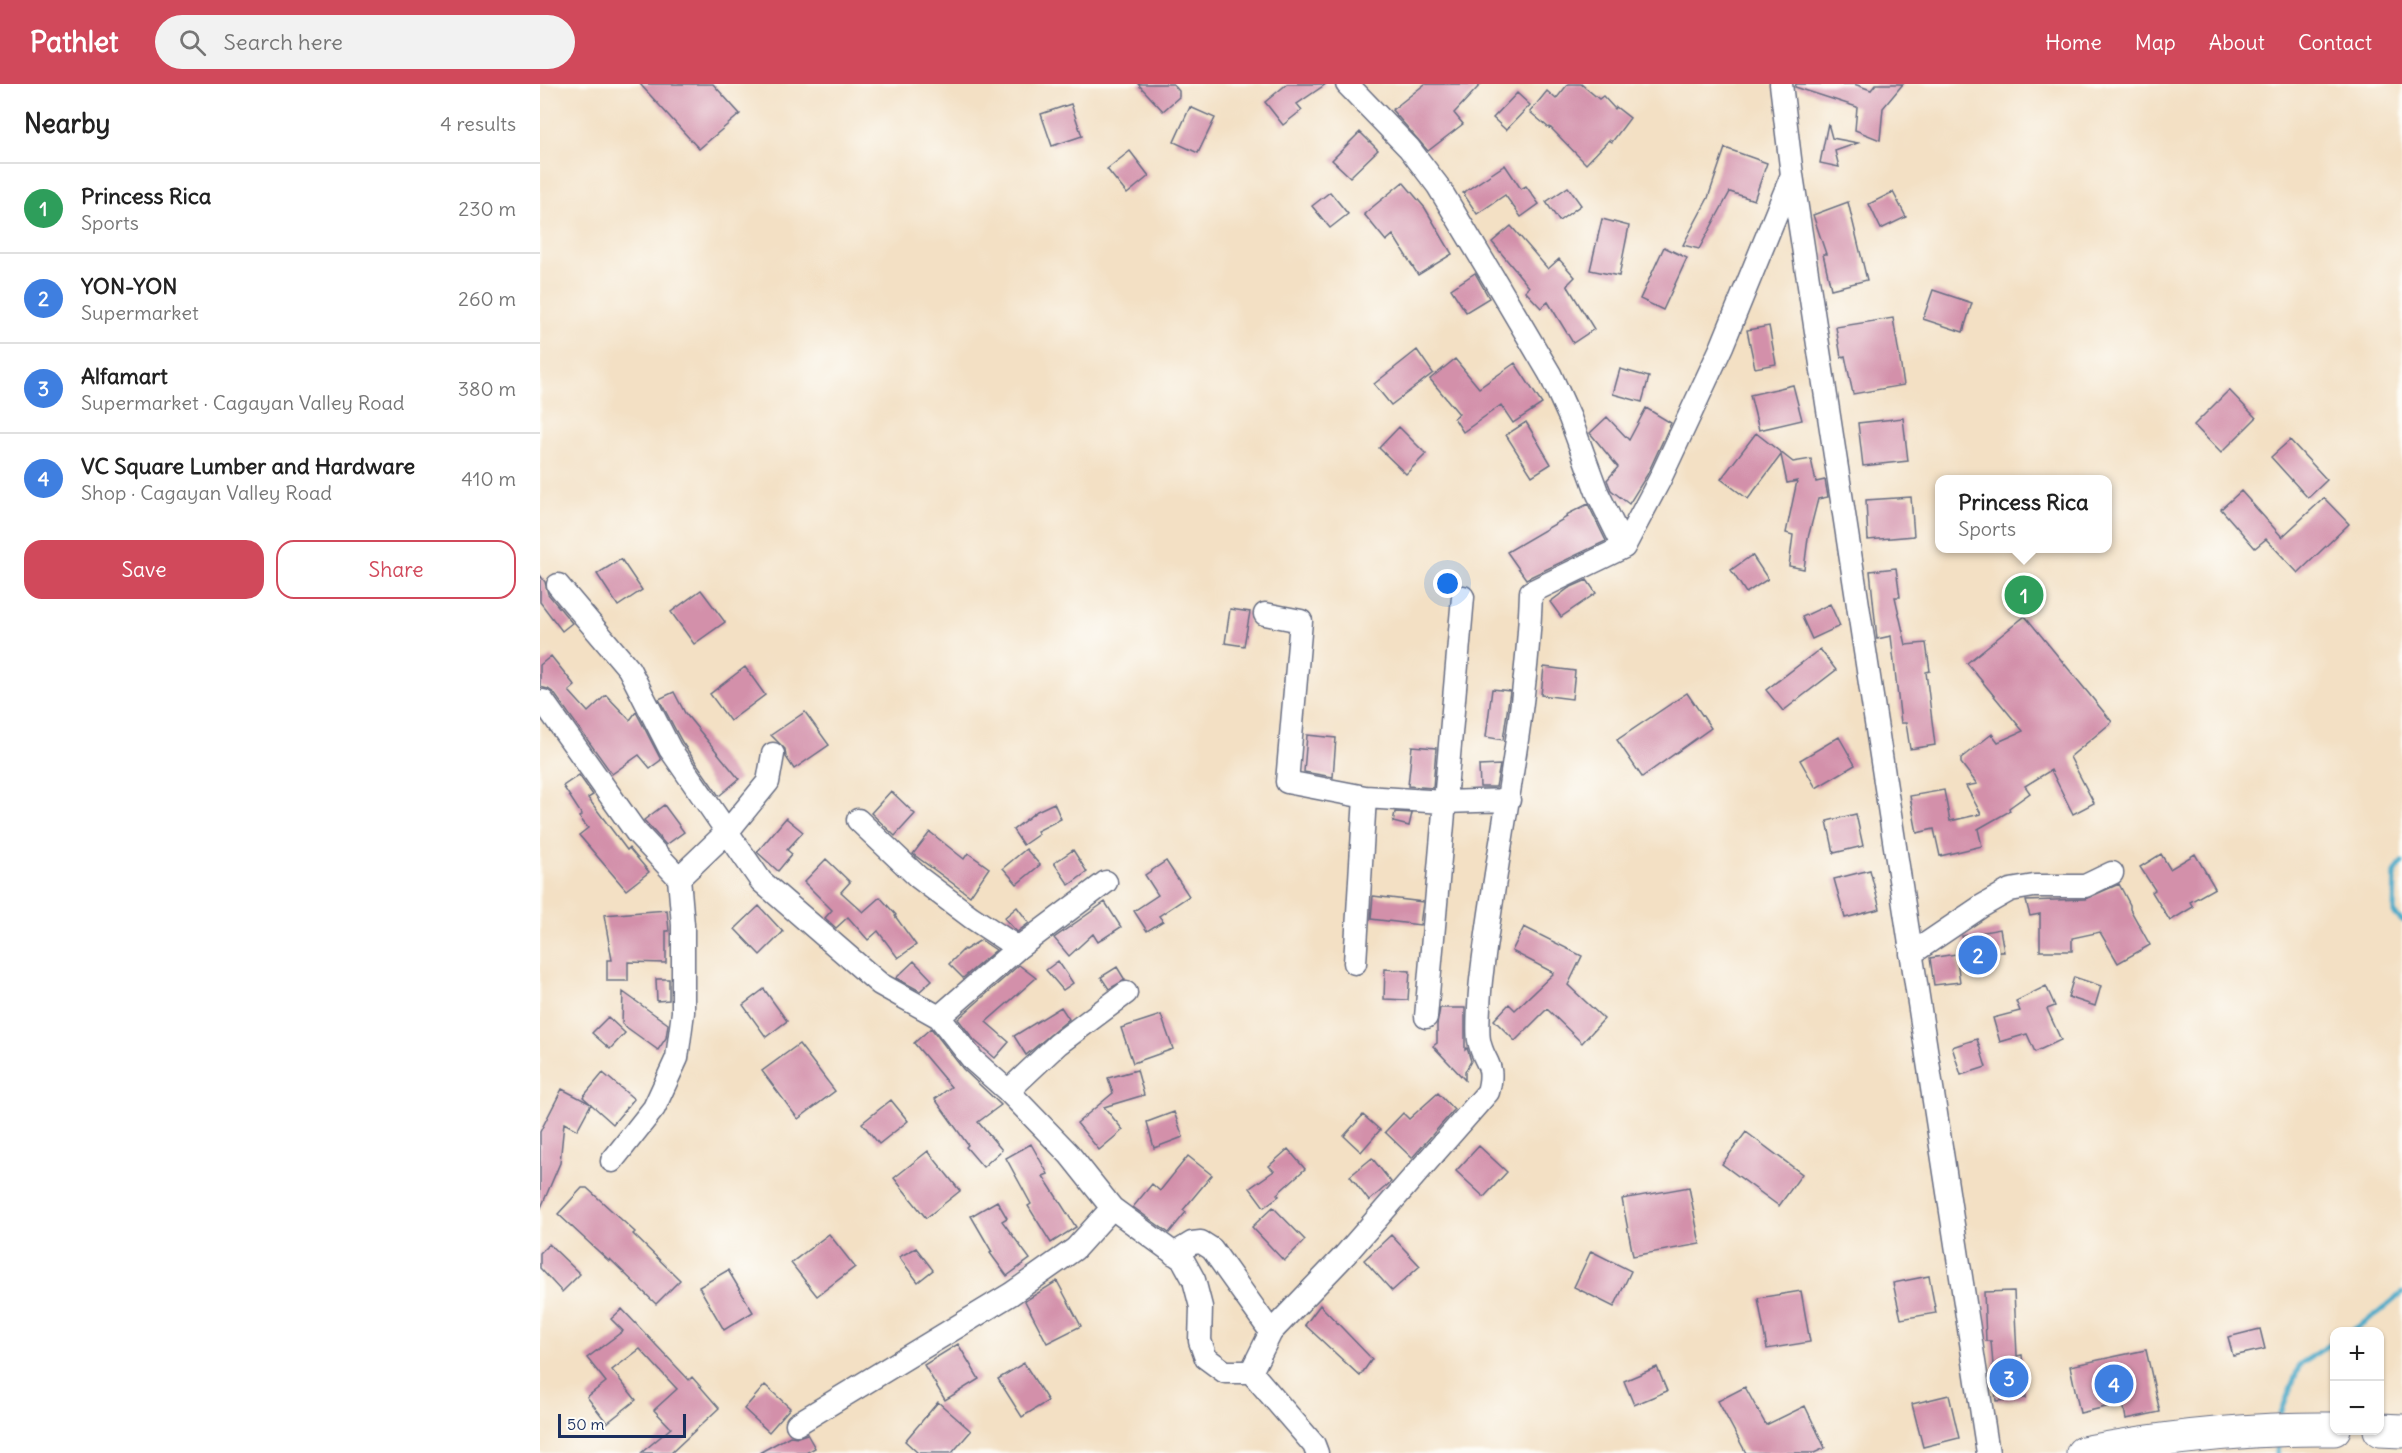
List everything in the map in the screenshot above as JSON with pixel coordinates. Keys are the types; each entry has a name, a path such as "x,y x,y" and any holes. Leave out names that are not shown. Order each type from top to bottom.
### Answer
{"highway":[{"path":"2083,1453 2140,1442 2241,1432 2330,1429"},
{"path":"2384,1430 2402,1431"}],"street":[{"path":"1347,84 1408,148 1438,186 1497,284 1550,374 1570,418 1598,492 1624,546"},
{"path":"1780,84 1785,130 1988,1453"},
{"path":"1785,130 1798,84"},
{"path":"1251,1372 1271,1332 1338,1262 1488,1092 1491,1080 1490,1065 1479,1040 1482,974 1529,653 1531,592 1624,546 1659,481 1722,346 1792,175"},
{"path":"558,585 629,669 670,749 761,881 880,984 939,1017 972,1060 1008,1091 1069,1155 1112,1208 1183,1260 1194,1280 1201,1307 1200,1341 1206,1358 1225,1372 1251,1372 1314,1445 1317,1453"},
{"path":"1426,1017 1463,597"},
{"path":"1265,614 1301,621 1287,782 1365,797 1444,802 1509,800"},
{"path":"543,701 636,832 679,878 683,925 683,1012 678,1058 654,1108 612,1161"},
{"path":"679,878 728,831 768,782 773,754"},
{"path":"1355,963 1365,797"},
{"path":"858,820 918,877 971,917 1018,948"},
{"path":"1911,954 2010,890 2034,886 2085,886 2112,873"},
{"path":"939,1017 1018,948 1106,882"},
{"path":"1008,1091 1058,1044 1126,993"},
{"path":"797,1424 1011,1294 1075,1249 1112,1208"},
{"path":"1174,1254 1192,1243 1201,1242 1212,1249 1271,1332"}],"building":[{"path":"640,84 713,84 740,114 699,149"},
{"path":"1138,84 1173,84 1179,91 1179,97 1163,111"},
{"path":"1287,84 1326,84 1297,104 1302,110 1283,125 1265,102"},
{"path":"1425,84 1481,84 1454,113 1463,124 1428,151 1392,110"},
{"path":"1568,84 1581,84 1599,99 1603,96 1615,109 1616,107 1630,118 1612,142 1609,140 1586,164 1550,127 1530,112 1547,91 1556,99"},
{"path":"1796,84 1854,84 1871,90 1876,84 1903,84 1883,108 1880,140 1855,130 1857,107 1795,87"},
{"path":"1517,93 1530,105 1506,130 1493,118"},
{"path":"1071,104 1082,136 1052,146 1041,114"},
{"path":"1190,107 1215,118 1198,153 1174,142"},
{"path":"1828,123 1832,138 1858,143 1835,151 1839,167 1820,163"},
{"path":"1360,132 1378,150 1350,177 1332,160"},
{"path":"1725,148 1767,163 1754,200 1730,192 1699,249 1683,245 1708,198"},
{"path":"1130,151 1149,176 1127,194 1107,169"},
{"path":"1505,165 1521,189 1526,186 1539,204 1521,217 1505,195 1477,214 1463,193"},
{"path":"1403,182 1425,208 1452,254 1418,275 1393,235 1386,241 1364,214"},
{"path":"1568,187 1581,205 1559,221 1546,202"},
{"path":"1330,192 1348,214 1330,228 1312,206"},
{"path":"1893,192 1906,217 1881,229 1869,204"},
{"path":"1848,202 1867,280 1831,289 1823,254 1826,254 1813,215"},
{"path":"1602,219 1629,226 1619,276 1590,270"},
{"path":"1511,226 1548,269 1559,259 1575,277 1567,285 1594,329 1573,343 1548,302 1541,308 1525,291 1529,287 1492,242"},
{"path":"1664,247 1687,258 1663,310 1640,299"},
{"path":"1475,273 1489,298 1466,312 1451,289"},
{"path":"1933,290 1972,303 1963,332 1923,319"},
{"path":"1893,318 1904,385 1853,394 1845,356 1841,357 1836,327"},
{"path":"1769,326 1776,364 1755,368 1747,330"},
{"path":"1417,350 1433,373 1391,405 1374,384"},
{"path":"1455,359 1479,388 1515,363 1542,404 1513,423 1501,405 1463,432 1454,418 1459,414 1430,379"},
{"path":"1620,369 1649,377 1642,402 1613,394"},
{"path":"1793,385 1802,420 1759,430 1750,395"},
{"path":"2229,390 2256,418 2221,453 2194,425"},
{"path":"1646,408 1671,423 1647,475 1629,504 1611,490 1607,480 1618,467 1590,433 1607,417 1629,440"},
{"path":"1903,418 1908,461 1863,466 1858,423"},
{"path":"1526,422 1551,464 1532,476 1506,435"},
{"path":"1399,427 1426,454 1406,474 1379,448"},
{"path":"1756,433 1793,462 1811,459 1816,482 1825,480 1828,497 1818,499 1808,538 1804,569 1789,566 1793,535 1786,533 1797,481 1787,483 1781,455 1748,499 1721,479"},
{"path":"2290,440 2327,480 2308,498 2271,457"},
{"path":"2241,491 2282,537 2324,498 2349,524 2298,573 2266,539 2255,548 2221,509"},
{"path":"1911,497 1914,536 1868,540 1866,500"},
{"path":"1588,504 1606,541 1526,579 1507,552"},
{"path":"1752,555 1768,579 1746,593 1731,570"},
{"path":"621,559 642,590 618,606 597,574"},
{"path":"1896,568 1900,597 1895,597 1906,645 1926,643 1930,671 1926,672 1935,745 1910,749 1906,723 1901,723 1891,636 1877,639 1870,571"},
{"path":"540,575 545,582 548,594 572,623 562,631 540,602"},
{"path":"1587,580 1596,593 1561,617 1550,602 1569,588"},
{"path":"701,590 725,622 694,644 671,612"},
{"path":"1830,604 1840,626 1812,639 1802,617"},
{"path":"1230,609 1250,612 1244,646 1225,643"},
{"path":"2025,616 2112,722 2070,757 2094,803 2073,814 2051,770 2025,786 2030,793 2009,808 2010,811 1978,829 1982,846 1940,856 1934,829 1917,833 1910,796 1944,790 1950,821 1981,814 1966,786 1977,784 1961,763 1961,758 1992,734 1998,742 2023,731 1967,663"},
{"path":"1820,649 1836,670 1783,711 1766,690"},
{"path":"551,656 575,686 569,691 588,712 606,695 630,720 636,712 661,760 650,768 639,755 612,774 554,693 540,687 540,665"},
{"path":"745,667 765,695 730,721 710,694"},
{"path":"1544,667 1575,671 1572,699 1541,695"},
{"path":"1492,689 1510,691 1503,740 1486,737"},
{"path":"674,692 685,713 739,779 719,796 682,742 659,699"},
{"path":"1687,693 1711,728 1642,777 1617,740"},
{"path":"805,712 829,745 794,769 786,757 785,749 771,735"},
{"path":"1307,735 1336,738 1333,777 1304,772"},
{"path":"1839,737 1855,765 1816,788 1800,760"},
{"path":"1412,746 1436,748 1433,788 1408,786"},
{"path":"1500,765 1496,787 1480,787 1479,766"},
{"path":"579,775 593,795 588,798 627,850 629,848 649,872 626,890 579,835 588,828 579,817 582,815 563,786"},
{"path":"891,791 915,814 895,836 871,813"},
{"path":"1054,803 1061,819 1037,831 1039,834 1023,845 1013,830 1037,811"},
{"path":"664,805 684,832 666,845 644,820"},
{"path":"1395,812 1412,813 1409,826 1393,822"},
{"path":"1856,814 1863,846 1834,853 1827,821"},
{"path":"786,818 803,832 787,850 792,854 778,871 757,852"},
{"path":"930,832 964,859 968,853 989,868 970,896 913,854"},
{"path":"1026,849 1040,865 1017,884 1003,868"},
{"path":"1073,850 1087,872 1069,885 1054,863"},
{"path":"2161,854 2170,869 2195,854 2215,888 2190,902 2193,907 2170,921 2152,892 2155,890 2140,867"},
{"path":"826,859 850,882 841,892 863,912 880,897 896,915 916,945 898,958 878,931 868,940 848,917 836,928 825,918 832,910 804,882"},
{"path":"1166,861 1189,896 1159,916 1163,921 1147,931 1134,911 1158,895 1145,875"},
{"path":"1870,870 1880,909 1845,918 1834,879"},
{"path":"2119,884 2150,945 2118,963 2100,932 2072,938 2072,951 2040,951 2040,914 2030,916 2026,901 2085,899"},
{"path":"1373,896 1423,902 1420,925 1371,919"},
{"path":"1105,902 1121,927 1098,942 1093,934 1069,956 1054,938"},
{"path":"759,906 783,932 760,955 735,929"},
{"path":"1017,907 1029,923 1017,932 1004,918"},
{"path":"667,910 669,931 666,931 666,963 628,962 628,981 607,981 607,960 612,960 604,915"},
{"path":"1524,927 1582,956 1568,985 1604,1019 1582,1043 1547,1009 1515,1041 1494,1020 1509,1004 1515,1010 1554,973 1512,951"},
{"path":"2000,929 2004,952 1986,952 1984,960 1968,964 1962,936"},
{"path":"981,940 996,950 963,978 949,964 964,949"},
{"path":"1956,954 1960,982 1934,985 1930,958"},
{"path":"914,961 932,980 920,991 896,978"},
{"path":"1058,961 1073,983 1063,990 1046,970"},
{"path":"1019,965 1036,978 986,1022 1009,1042 995,1058 974,1040 958,1019"},
{"path":"1117,967 1125,980 1109,989 1101,977"},
{"path":"1385,969 1410,971 1408,1000 1384,999"},
{"path":"2074,977 2101,986 2095,1006 2068,997"},
{"path":"656,979 669,979 669,1000 657,1001"},
{"path":"2046,986 2055,1006 2047,1009 2061,1040 2035,1052 2027,1034 2000,1042 1993,1018 2020,1011 2016,1001"},
{"path":"764,989 787,1021 766,1037 743,1005"},
{"path":"623,992 668,1024 666,1038 658,1050 622,1024"},
{"path":"1061,1007 1069,1019 1026,1055 1014,1036"},
{"path":"1440,1008 1465,1008 1465,1050 1467,1048 1471,1061 1465,1072 1465,1080 1433,1046 1437,1043"},
{"path":"1161,1015 1173,1049 1133,1063 1121,1028"},
{"path":"608,1017 625,1033 610,1049 592,1033"},
{"path":"931,1028 963,1069 1001,1105 978,1122 1002,1150 983,1167 966,1147 968,1145 935,1099 951,1087 914,1043"},
{"path":"1977,1039 1986,1067 1961,1075 1952,1047"},
{"path":"799,1044 835,1091 798,1119 762,1071"},
{"path":"1137,1070 1144,1095 1104,1107 1123,1130 1099,1150 1077,1123 1113,1093 1108,1078"},
{"path":"603,1073 634,1099 613,1124 583,1097"},
{"path":"562,1089 591,1104 577,1130 564,1123 560,1163 540,1210 540,1132"},
{"path":"1438,1093 1454,1110 1412,1158 1385,1132 1403,1113 1409,1119"},
{"path":"891,1100 908,1121 879,1144 862,1123"},
{"path":"1174,1112 1183,1137 1154,1148 1147,1122"},
{"path":"1363,1115 1380,1130 1361,1152 1344,1136"},
{"path":"1746,1132 1802,1174 1779,1206 1722,1164"},
{"path":"1031,1144 1048,1174 1043,1176 1076,1227 1051,1243 1028,1206 1031,1204 1006,1158"},
{"path":"1479,1146 1507,1172 1484,1197 1456,1171"},
{"path":"1288,1149 1305,1169 1277,1194 1279,1196 1264,1207 1250,1188 1274,1171 1269,1166"},
{"path":"928,1151 960,1191 926,1218 894,1178"},
{"path":"1188,1156 1212,1175 1183,1210 1186,1212 1169,1233 1133,1207 1152,1184 1160,1191"},
{"path":"1372,1158 1391,1182 1369,1201 1350,1176"},
{"path":"1689,1187 1700,1244 1633,1256 1622,1199"},
{"path":"582,1188 587,1188 635,1232 633,1234 680,1280 656,1304 610,1259 609,1261 558,1214"},
{"path":"997,1201 1007,1218 1002,1221 1030,1259 1007,1276 990,1253 992,1252 971,1216"},
{"path":"1273,1207 1305,1240 1284,1261 1252,1227"},
{"path":"829,1234 855,1267 817,1296 791,1263"},
{"path":"1391,1235 1420,1266 1392,1291 1364,1260"},
{"path":"549,1244 580,1274 562,1292 540,1268 540,1253"},
{"path":"916,1248 933,1270 918,1282 899,1257"},
{"path":"1591,1251 1631,1271 1614,1307 1574,1287"},
{"path":"728,1270 753,1312 724,1330 699,1287"},
{"path":"1929,1276 1936,1313 1901,1319 1893,1283"},
{"path":"1057,1281 1081,1326 1047,1343 1025,1301"},
{"path":"1801,1291 1810,1342 1767,1349 1758,1298"},
{"path":"2014,1291 2017,1356 2022,1355 2026,1398 1996,1401 1991,1341 1986,1341 1984,1292"},
{"path":"1320,1305 1372,1359 1360,1376 1305,1325"},
{"path":"622,1309 689,1380 692,1377 719,1408 671,1453 641,1453 671,1428 654,1410 677,1389 640,1349 612,1370 636,1400 607,1423 587,1397 606,1382 587,1358 623,1331 611,1319"},
{"path":"2260,1329 2265,1349 2233,1356 2228,1337"},
{"path":"958,1344 979,1379 945,1400 924,1365"},
{"path":"2146,1350 2160,1412 2126,1419 2123,1403 2080,1413 2070,1366"},
{"path":"1024,1363 1048,1401 1022,1417 998,1379"},
{"path":"1657,1367 1667,1391 1634,1405 1624,1381"},
{"path":"765,1385 790,1408 769,1432 744,1409"},
{"path":"1745,1387 1766,1425 1805,1406 1825,1448 1814,1453 1746,1453 1718,1401"},
{"path":"1949,1395 1959,1438 1923,1447 1912,1404"},
{"path":"938,1402 971,1431 952,1453 918,1453 905,1441"},
{"path":"807,1434 815,1448 806,1453 759,1453 790,1436 798,1437"}],"waterway":[{"path":"2402,862 2395,873 2394,913 2402,921"},
{"path":"2357,1327 2402,1293"},
{"path":"2281,1413 2300,1364 2330,1345"},
{"path":"2277,1453 2278,1442"}],"place":[{"name":"Princess Rica","path":"2024,595"},
{"name":"YON-YON","path":"1978,955"},
{"name":"Alfamart","path":"2009,1378"},
{"name":"VC Square Lumber and Hardware","path":"2114,1384"}]}
